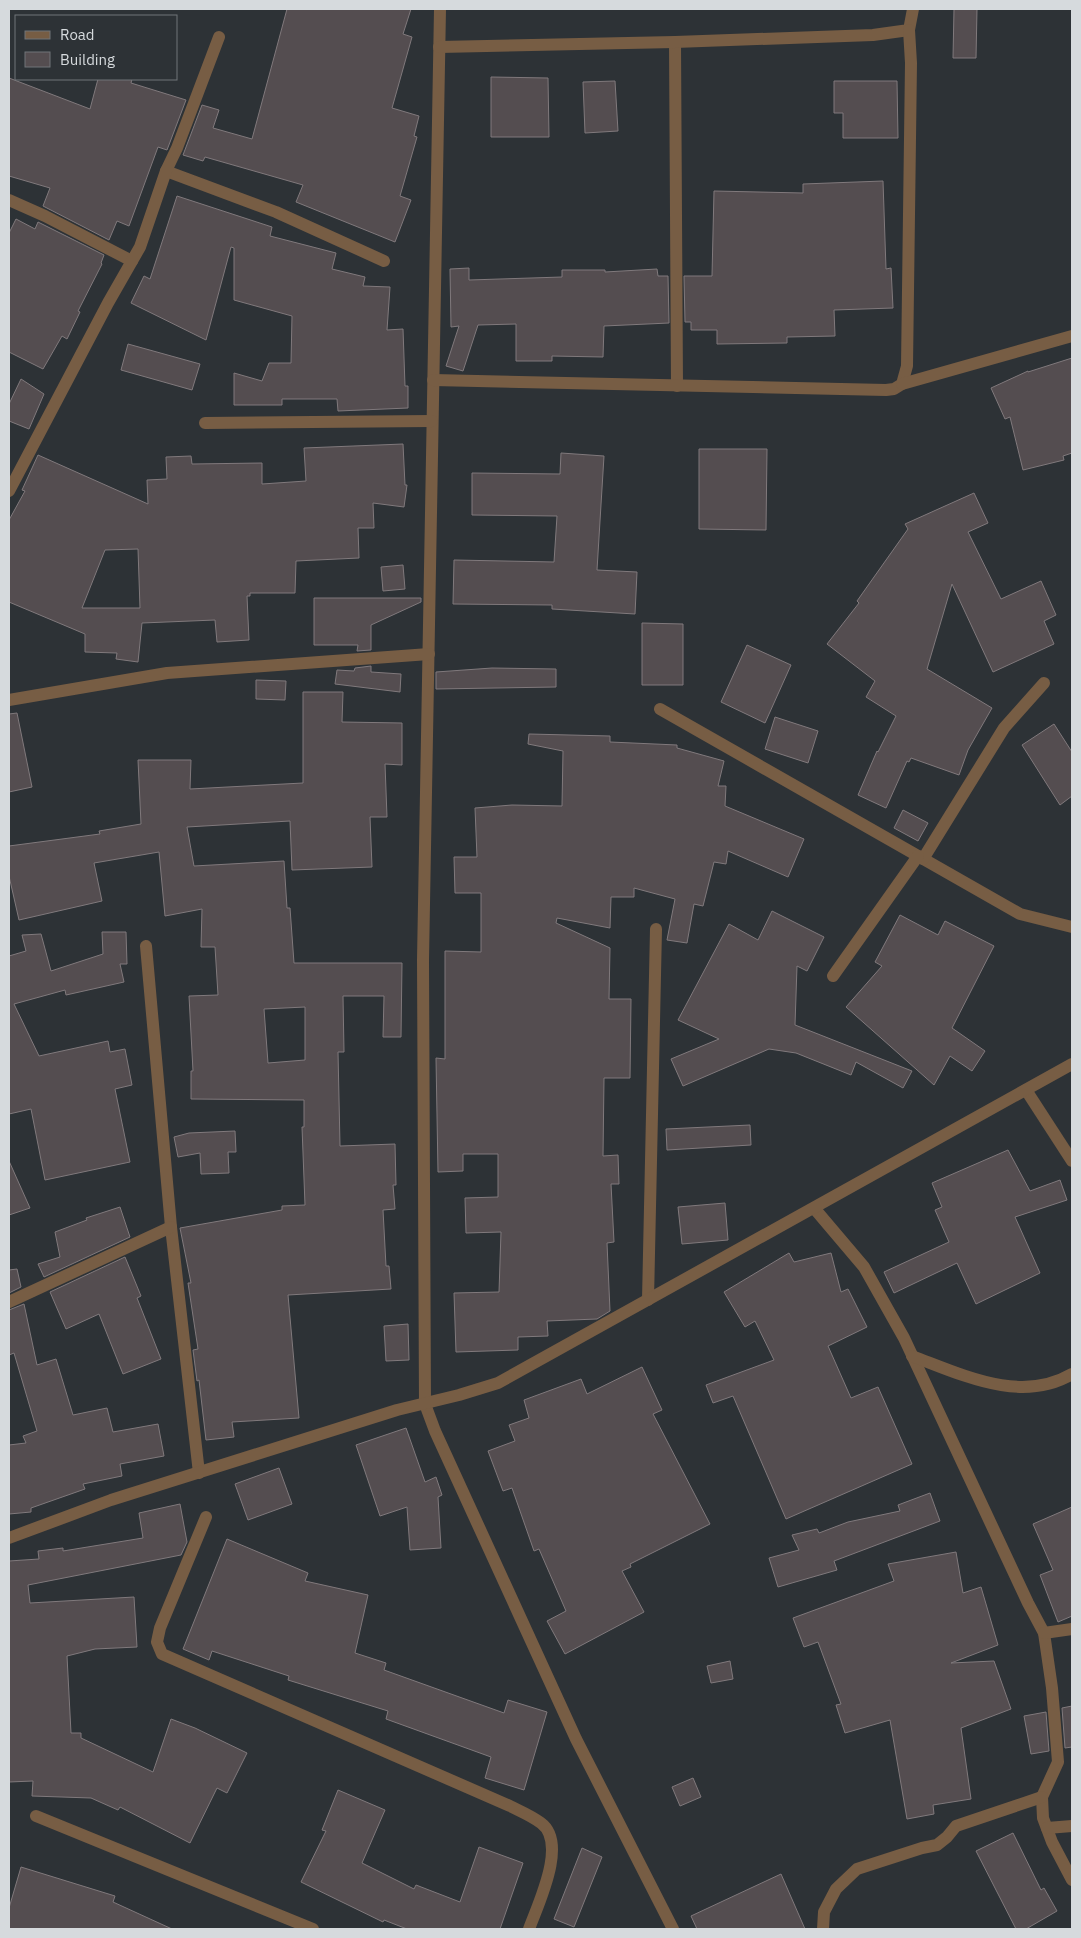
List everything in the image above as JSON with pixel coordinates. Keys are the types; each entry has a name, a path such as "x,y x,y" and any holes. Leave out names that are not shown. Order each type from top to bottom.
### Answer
{"street":[{"path":"440,9 423,960 425,1404 435,1431 576,1739 673,1929"},
{"path":"902,384 907,366 911,63 909,30 914,9"},
{"path":"439,47 676,42 873,35 909,30"},
{"path":"9,490 103,311 140,247 166,171 177,148 219,37"},
{"path":"676,42 677,386"},
{"path":"166,171 276,212 384,261"},
{"path":"9,200 45,216 132,261"},
{"path":"433,380 886,390 1072,336"},
{"path":"205,423 432,421"},
{"path":"9,700 167,673 428,654"},
{"path":"833,976 921,857 1004,728 1044,683"},
{"path":"660,709 1020,914 1072,927"},
{"path":"648,1300 656,929"},
{"path":"146,946 171,1227 199,1473"},
{"path":"9,1538 111,1500 397,1410 498,1383 1072,1064"},
{"path":"1026,1090 1072,1160"},
{"path":"814,1208 864,1267 904,1338 1028,1603 1044,1633 1052,1688 1058,1762 1042,1797 1043,1818 1072,1880"},
{"path":"9,1302 171,1227"},
{"path":"912,1356 968,1377 1013,1388 1047,1385 1072,1374"},
{"path":"206,1517 160,1628 157,1642 162,1654 510,1806 542,1824 550,1834 553,1849 543,1892 529,1929"},
{"path":"1044,1633 1072,1629"},
{"path":"823,1929 824,1912 836,1889 857,1869 937,1844 947,1837 956,1826 1042,1797"},
{"path":"36,1816 313,1929"},
{"path":"1047,1828 1072,1826"}],"building":[{"path":"287,9 411,9 403,34 412,37 392,108 419,116 414,136 417,137 400,196 411,200 395,242 296,202 303,185 205,157 203,161 183,155 202,105 219,110 213,128 252,139"},
{"path":"954,9 977,9 976,58 953,58"},
{"path":"491,77 548,78 549,137 491,137"},
{"path":"9,78 90,109 98,80 132,80 131,83 186,100 167,150 158,147 129,226 117,221 109,240 43,206 50,188 9,176"},
{"path":"615,81 618,131 585,133 583,82"},
{"path":"834,81 897,81 898,138 843,138 843,113 834,113"},
{"path":"883,181 886,269 891,268 893,308 834,310 835,336 787,337 787,343 717,344 717,330 691,330 691,322 685,322 684,276 712,276 714,191 803,193 803,184"},
{"path":"177,196 272,227 270,236 336,253 332,269 365,277 363,286 390,287 387,330 403,329 405,386 408,386 408,408 338,411 337,399 282,399 282,405 234,405 234,373 262,381 269,363 291,363 292,316 234,300 234,248 231,247 206,340 131,303 144,276 150,279"},
{"path":"16,219 35,229 38,222 104,255 102,264 78,311 80,312 67,339 62,336 43,369 9,352 9,233"},
{"path":"469,268 469,280 562,277 562,270 605,270 605,272 657,269 658,276 668,276 669,323 604,326 603,357 552,356 552,361 516,361 516,324 478,325 463,371 446,366 459,326 451,327 450,269"},
{"path":"128,344 200,364 192,390 121,370"},
{"path":"1072,358 1072,453 1063,456 1064,460 1023,470 1010,417 1005,419 991,388 1028,371"},
{"path":"21,379 44,394 29,429 9,421 9,404"},
{"path":"403,444 405,485 407,485 404,507 373,503 374,528 358,528 359,558 296,561 295,593 250,593 250,596 247,596 249,640 217,642 215,620 142,623 138,662 116,659 117,653 85,652 85,634 9,602 9,520 25,491 22,490 38,455 148,504 147,480 167,479 166,457 191,456 192,464 262,463 262,484 306,481 304,448","holes":["138,549 140,608 82,608 105,550"]},
{"path":"699,449 767,449 766,530 699,529"},
{"path":"561,453 604,456 597,570 637,572 635,614 552,609 552,605 453,604 454,560 554,562 557,516 472,515 472,473 560,474"},
{"path":"974,493 988,523 968,532 1001,599 1041,581 1056,615 1044,621 1054,644 993,672 952,584 927,669 992,708 968,750 959,775 911,758 909,762 907,761 886,808 858,795 877,751 896,716 866,697 875,681 827,644 859,603 857,601 908,529 905,524"},
{"path":"403,565 405,589 383,591 381,567"},
{"path":"314,598 421,598 421,602 371,625 371,650 357,651 358,645 314,645"},
{"path":"642,623 683,624 683,685 642,685"},
{"path":"747,645 791,665 765,723 721,702"},
{"path":"371,666 371,672 401,674 400,692 335,684 337,670 354,671 355,668"},
{"path":"492,668 556,669 556,687 436,689 436,672"},
{"path":"256,680 286,681 285,700 256,699"},
{"path":"303,692 343,692 342,722 402,723 402,765 385,764 387,817 370,817 372,867 292,870 290,821 187,827 194,866 284,861 287,908 290,908 294,963 402,963 401,1037 383,1037 384,996 343,996 344,1052 338,1052 340,1146 395,1144 396,1185 393,1185 395,1209 383,1210 386,1266 389,1266 391,1289 288,1295 299,1418 232,1422 234,1437 206,1440 199,1380 197,1381 193,1350 198,1349 188,1283 191,1283 180,1228 282,1210 282,1206 305,1205 302,1127 304,1127 304,1100 191,1099 191,1071 193,1071 189,996 218,995 215,947 201,947 202,909 165,916 159,852 94,863 102,901 19,920 9,876 9,846 100,834 99,831 141,824 138,760 191,760 190,789 303,783","holes":["305,1007 305,1060 268,1063 264,1009"]},
{"path":"17,713 32,787 9,792 9,714"},
{"path":"775,717 818,731 808,763 765,749"},
{"path":"1054,724 1072,752 1072,796 1060,805 1022,745"},
{"path":"529,734 610,736 610,742 677,745 677,748 724,761 718,786 726,786 725,806 804,839 788,877 728,851 726,864 714,862 703,906 694,904 687,943 667,940 675,899 634,888 634,897 611,897 610,928 557,918 556,923 610,948 609,999 631,999 630,1078 604,1078 603,1156 618,1155 619,1184 611,1184 614,1242 607,1243 610,1311 597,1319 547,1321 548,1336 518,1337 518,1350 456,1352 454,1293 499,1292 501,1232 466,1233 465,1198 498,1197 498,1154 463,1154 463,1171 438,1172 436,1058 445,1059 445,951 481,952 481,893 455,893 454,857 477,857 475,808 512,805 562,806 563,751 528,744"},
{"path":"903,810 928,823 918,841 894,828"},
{"path":"772,911 824,937 807,971 797,966 795,1025 912,1071 903,1088 856,1062 851,1075 796,1053 769,1049 683,1086 671,1059 719,1039 678,1020 729,924 758,940"},
{"path":"900,915 938,935 945,921 994,946 952,1028 985,1051 972,1071 950,1056 934,1085 846,1007 882,966 875,962"},
{"path":"102,932 126,932 127,964 120,964 124,982 66,995 65,990 14,1004 39,1056 108,1041 110,1052 125,1049 132,1085 115,1089 130,1162 45,1180 31,1109 9,1114 9,956 26,951 22,935 41,934 51,971 103,954"},
{"path":"750,1125 751,1145 667,1150 666,1129"},
{"path":"235,1131 236,1152 228,1152 229,1173 201,1174 200,1153 178,1157 174,1137 189,1133"},
{"path":"1008,1150 1030,1191 1060,1180 1067,1200 1015,1217 1040,1273 976,1304 957,1263 894,1293 884,1272 949,1242 935,1210 942,1207 932,1183"},
{"path":"9,1161 30,1208 9,1215"},
{"path":"725,1203 728,1240 682,1244 678,1207"},
{"path":"120,1207 130,1237 44,1277 38,1264 60,1257 55,1232 87,1220 86,1218"},
{"path":"789,1253 794,1262 831,1253 841,1292 848,1289 867,1327 828,1346 851,1398 878,1387 912,1464 786,1519 733,1396 713,1403 706,1385 774,1360 755,1321 745,1327 724,1292"},
{"path":"125,1257 141,1296 137,1298 161,1359 123,1374 99,1314 66,1329 50,1292"},
{"path":"17,1269 21,1287 9,1293 9,1270"},
{"path":"24,1304 37,1365 56,1359 73,1415 107,1408 113,1432 158,1424 164,1456 120,1464 122,1476 83,1484 85,1489 31,1508 31,1512 9,1514 9,1445 26,1443 23,1436 37,1431 14,1353 9,1355 9,1310"},
{"path":"408,1324 409,1360 386,1361 384,1326"},
{"path":"642,1367 662,1410 653,1414 710,1524 630,1564 631,1567 622,1571 644,1612 565,1654 547,1621 566,1611 539,1549 534,1551 512,1488 503,1491 488,1451 515,1441 509,1425 529,1418 524,1400 581,1379 587,1394"},
{"path":"406,1428 425,1482 436,1477 442,1495 438,1497 441,1548 410,1550 407,1507 380,1516 356,1445"},
{"path":"279,1468 292,1504 248,1520 235,1484"},
{"path":"930,1493 940,1521 834,1561 837,1570 778,1587 769,1558 799,1550 792,1535 817,1529 819,1533 848,1522 900,1511 898,1505"},
{"path":"180,1504 187,1542 181,1555 28,1585 30,1603 134,1597 137,1647 95,1649 67,1656 71,1733 81,1733 81,1738 153,1772 171,1719 195,1728 247,1753 227,1793 217,1788 190,1843 120,1807 118,1810 91,1798 32,1796 33,1781 9,1782 9,1561 39,1559 38,1551 63,1548 63,1551 143,1538 139,1513"},
{"path":"1072,1507 1072,1616 1058,1622 1040,1575 1053,1570 1033,1524"},
{"path":"227,1539 308,1573 305,1581 368,1595 355,1653 386,1663 384,1670 504,1713 508,1700 547,1712 524,1790 485,1778 491,1757 386,1719 388,1711 288,1680 289,1676 212,1651 209,1660 183,1649"},
{"path":"956,1552 963,1593 981,1587 998,1645 951,1663 994,1661 1011,1709 961,1728 971,1799 933,1805 934,1814 907,1819 890,1720 845,1733 836,1705 841,1704 818,1642 804,1647 793,1618 894,1581 888,1564"},
{"path":"730,1661 733,1679 711,1683 707,1666"},
{"path":"1072,1706 1072,1747 1065,1748 1062,1708"},
{"path":"1046,1712 1049,1751 1031,1754 1024,1716"},
{"path":"693,1778 701,1797 680,1806 672,1787"},
{"path":"338,1790 385,1810 362,1863 414,1889 416,1885 460,1902 479,1847 523,1863 500,1929 407,1929 384,1920 383,1922 301,1882 326,1831 322,1830"},
{"path":"1013,1833 1041,1890 1044,1888 1057,1911 1026,1929 1016,1929 976,1851"},
{"path":"582,1848 602,1857 574,1927 554,1919"},
{"path":"21,1867 115,1896 113,1902 172,1929 9,1929 9,1908"},
{"path":"781,1874 805,1929 697,1929 691,1916"}]}
